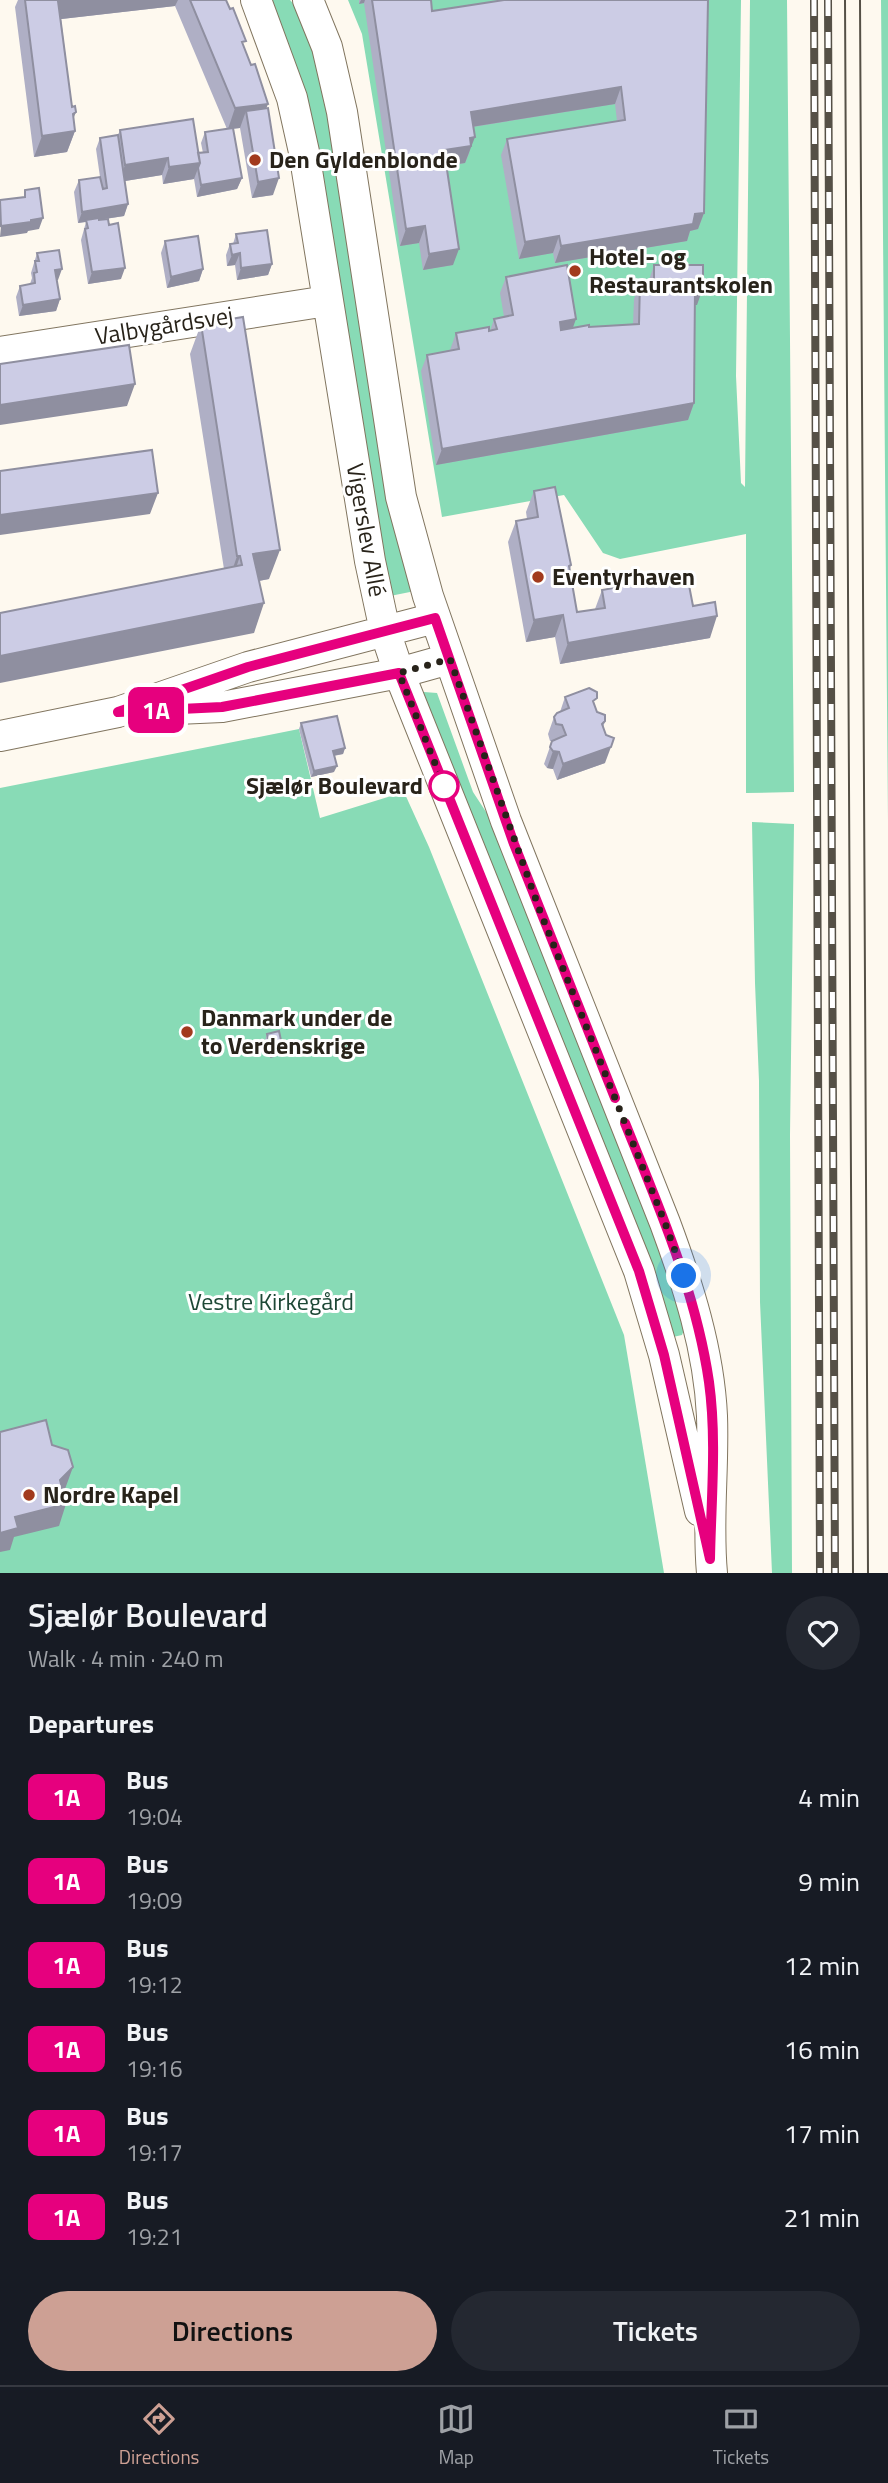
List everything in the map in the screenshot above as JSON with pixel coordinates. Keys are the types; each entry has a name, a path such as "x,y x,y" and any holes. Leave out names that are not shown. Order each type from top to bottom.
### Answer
{"street":[{"name":"Vigerslev Allé","path":"256,0 284,73 298,123 370,561 385,631 399,673 639,1271 664,1355 711,1566"},
{"name":"Vigerslev Allé","path":"309,0 327,47 338,92 401,497 416,560 530,885 665,1223 684,1276 700,1336 712,1416 711,1566"},
{"name":"Valbygårdsvej","path":"0,352 327,301"},
{"path":"0,736 118,712 248,667 435,618"},
{"path":"118,712 222,707 399,673 450,659"}],"green space":[{"path":"267,0 290,0 301,12 318,53 415,591 390,596"},
{"name":"Hotel- og Restaurantskolen","path":"348,0 741,0 736,376 741,483 745,487 750,0 787,0 794,792 746,793 746,534 620,559 603,553 564,495 442,517 362,34"},
{"path":"881,0 888,0 888,820"},
{"path":"437,693 473,792 490,818 663,1256 684,1330 682,1335 673,1337 421,694"},
{"name":"Vestre Kirkegård","path":"299,729 320,818 404,792 429,847 624,1335 664,1573 0,1573 0,788"},
{"path":"752,822 794,824 790,1135 792,1573 772,1573 760,1302 759,1081"}],"building":[{"path":"25,0 59,0 72,107 75,106 76,112 73,114 75,131 42,136"},
{"path":"190,0 226,0 230,9 233,8 246,41 242,42 251,65 255,64 268,104 235,108"},
{"path":"372,0 431,0 432,11 504,0 708,0 704,213 695,214 693,224 561,246 559,236 525,242 507,139 625,120 621,87 471,112 475,137 470,138 471,146 444,150 459,249 429,254 425,226 406,229"},
{"path":"268,108 279,178 258,182 246,111"},
{"path":"193,119 200,163 169,167 168,158 125,165 120,130"},
{"path":"233,128 242,178 201,185 198,153 208,152 205,132"},
{"path":"118,135 128,204 82,212 79,180 100,177 103,189 107,188 100,138"},
{"path":"39,188 43,218 1,226 0,200 25,197 25,190"},
{"path":"108,219 109,225 118,223 125,268 92,272 86,220"},
{"path":"267,230 272,264 241,268 240,253 232,255 230,244 238,243 236,234"},
{"path":"198,236 203,269 171,277 165,241"},
{"path":"59,250 62,269 55,270 60,299 23,305 20,286 35,283 35,261 39,261 37,253"},
{"path":"567,265 576,319 560,322 561,330 589,325 639,324 640,282 654,283 654,265 703,265 703,288 695,288 694,403 442,449 427,355 459,349 456,333 489,327 489,331 497,329 494,319 513,315 506,277"},
{"path":"243,317 280,550 253,554 264,603 0,656 0,613 242,565 240,556 237,556 201,324"},
{"path":"129,345 135,384 0,405 0,364"},
{"path":"152,450 158,493 0,515 0,471"},
{"path":"555,487 571,565 569,566 577,612 605,608 602,590 687,575 693,606 715,602 717,616 568,643 563,615 534,620 516,521 538,517 534,491"},
{"path":"589,688 597,692 597,698 593,701 597,712 605,715 602,724 606,735 614,738 611,747 563,764 559,752 550,747 552,741 566,735 562,725 556,724 554,717 569,708 565,697"},
{"path":"337,716 345,748 333,751 337,766 314,771 301,723"},
{"path":"279,1031 283,1050 272,1053 267,1034"},
{"name":"Nordre Kapel","path":"46,1420 52,1445 68,1450 73,1467 60,1480 66,1504 15,1517 18,1528 0,1533 0,1432"}],"tram line":[{"path":"845,0 853,1573"},
{"path":"860,0 868,1573"}],"railway":[{"path":"814,0 820,1573"},
{"path":"828,0 835,1573"}],"bus line":[{"name":"1A","path":"615,1098 514,844 435,618 248,667 118,712 222,707 399,673 639,1271 664,1355 710,1559 712,1416 709,1382 684,1276 625,1123"}],"place":[{"name":"Den Gyldenblonde","path":"255,160"},
{"name":"Hotel- og Restaurantskolen","path":"575,271"},
{"name":"Eventyrhaven","path":"538,577"},
{"name":"Sjælør Boulevard","path":"444,786"},
{"name":"Danmark under de to Verdenskrige","path":"187,1032"},
{"name":"Nordre Kapel","path":"29,1495"}],"route":[{"path":"444,786 399,673 450,659 531,888 684,1276"}]}
